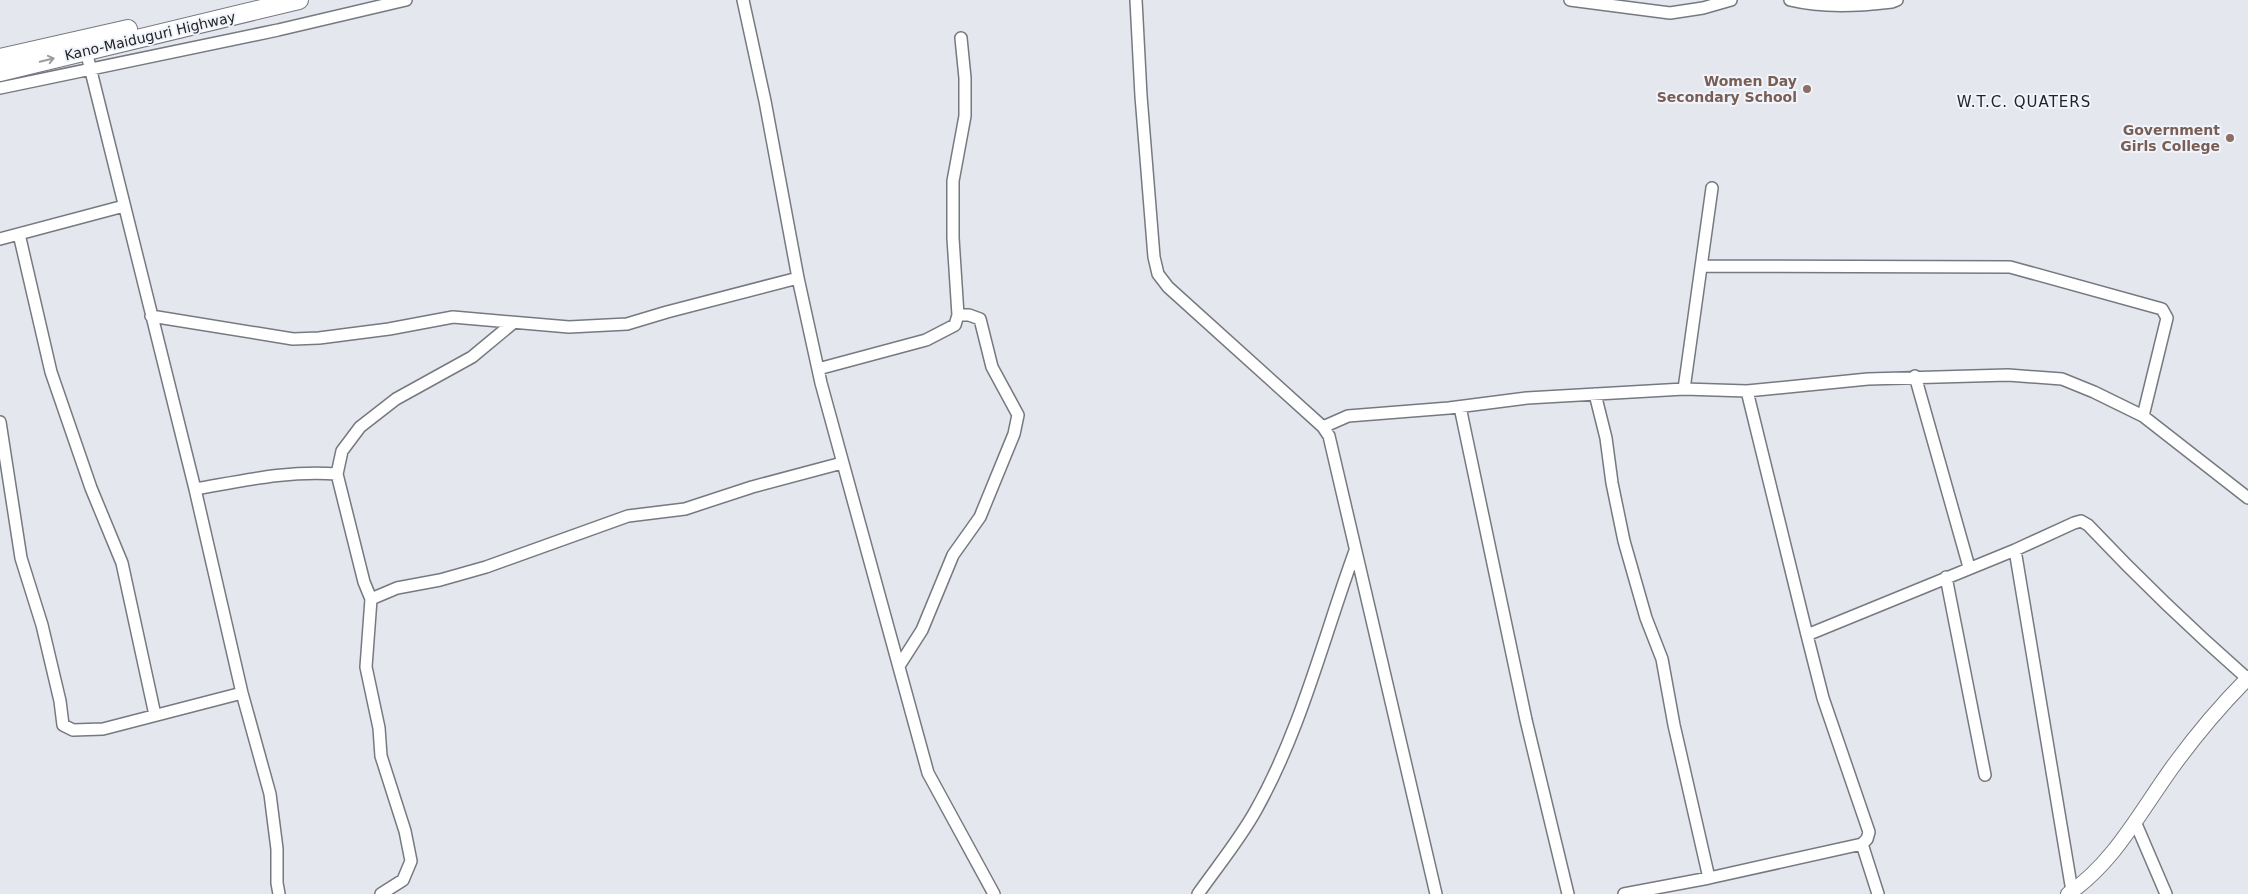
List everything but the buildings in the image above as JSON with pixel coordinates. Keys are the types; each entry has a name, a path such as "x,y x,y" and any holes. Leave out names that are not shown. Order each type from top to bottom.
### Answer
{"highway":[{"name":"Kano-Maiduguri Highway","path":"0,58 253,0"},
{"name":"Kano-Maiduguri Highway","path":"0,72 299,0"}],"street":[{"path":"0,88 278,30 406,0"},
{"path":"743,0 818,369 842,463 928,773 994,894"},
{"path":"1136,0 1142,115 1154,257 1158,274 1168,287 1323,426 1329,436 1436,892 1424,894"},
{"path":"1570,0 1670,13 1703,8 1731,0"},
{"path":"1790,0 1802,3 1856,6 1897,0"},
{"path":"818,369 936,336 955,325 958,315 953,238 953,180 965,116 965,78 961,38"},
{"path":"86,51 195,489 242,693 270,794 277,849 277,883 279,894"},
{"path":"1684,388 1712,188"},
{"path":"0,239 124,206"},
{"path":"19,234 51,372 91,488 122,563 147,669 155,715"},
{"path":"1701,266 2010,268 2162,309 2167,318 2143,416"},
{"path":"152,316 293,339 319,338 380,330 453,317 569,327 627,324 798,278"},
{"path":"899,666 922,630 953,555 980,517 1005,459 1014,434 1018,415 1009,395 992,367 980,319 969,315 958,315"},
{"path":"381,894 403,880 411,861 405,831 381,756 379,728 366,667 371,598 364,582 337,474 342,451 360,428 396,399 472,358 513,323"},
{"path":"1323,426 1348,416 1460,407 1527,398 1684,388 1747,391 1914,376 1975,377 2008,374 2062,379 2143,416 2248,498"},
{"path":"1914,376 1969,567"},
{"path":"1624,894 1709,878 1862,844 1867,839 1868,832 1823,698 1747,391"},
{"path":"1595,394 1606,438 1612,483 1624,541 1646,618 1662,659 1674,725 1709,878"},
{"path":"1460,407 1526,720 1568,894"},
{"path":"0,422 21,558 42,625 60,701 63,725 73,730 103,729 242,693"},
{"path":"371,598 397,588 440,580 486,566 628,516 685,509 752,487 842,463"},
{"path":"195,489 272,476 316,472 337,474"},
{"path":"1807,635 2081,521 2088,525 2150,590 2248,679 2225,702 2174,766 2136,824 2097,869 2070,892"},
{"path":"2015,550 2070,892"},
{"path":"1198,894 1256,810 1284,750 1298,717 1355,551"},
{"path":"1946,577 1985,775"},
{"path":"2136,824 2166,894"},
{"path":"1862,844 1878,894"}],"place":[{"name":"Women Day Secondary School","path":"1807,89"},
{"name":"Government Girls College","path":"2230,138"}],"district":[{"name":"W.T.C. QUATERS","path":"2024,102"}]}
